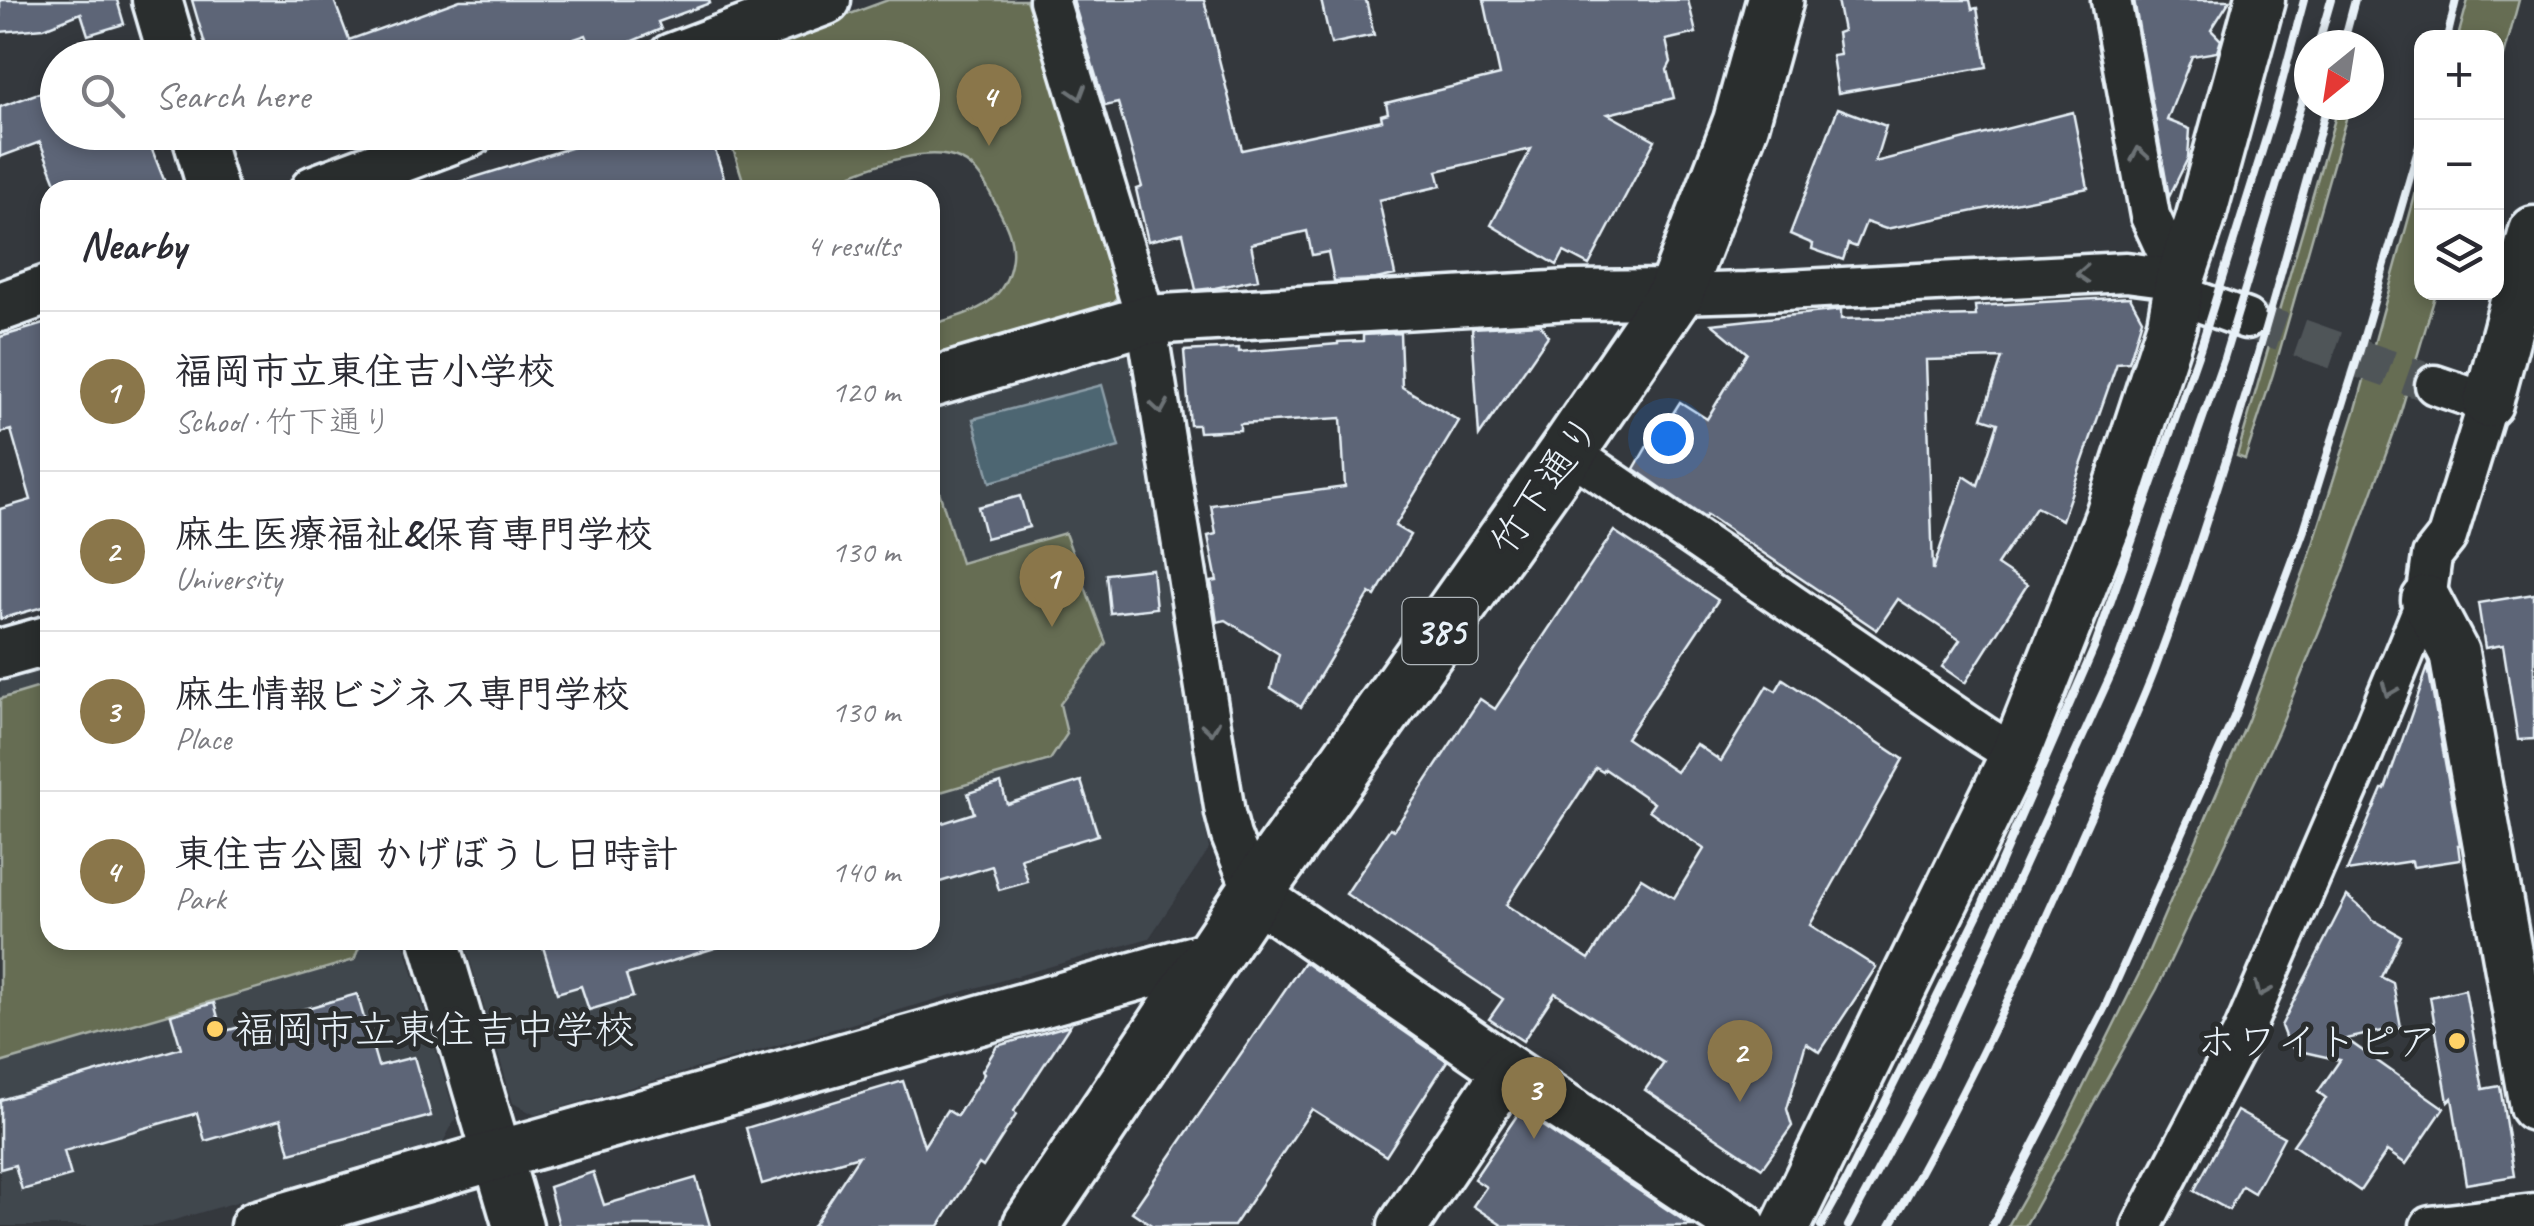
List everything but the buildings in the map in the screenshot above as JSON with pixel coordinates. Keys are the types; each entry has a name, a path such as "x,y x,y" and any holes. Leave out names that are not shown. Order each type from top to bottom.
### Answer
{"highway":[{"name":"竹下通り","path":"1031,1226 1212,954 1568,451 1674,294 1741,123 1774,0"}],"street":[{"path":"158,0 169,40"},
{"path":"720,40 826,0"},
{"path":"1049,0 1146,320 1225,813 1254,894 1742,1226"},
{"path":"2111,0 2150,216 2188,298 2246,319"},
{"path":"1786,1226 2015,755 2109,518 2172,324 2180,279 2260,0"},
{"path":"201,150 210,180"},
{"path":"342,180 422,150"},
{"path":"2142,1226 2242,1035 2426,600 2432,556 2447,537 2532,243"},
{"path":"940,380 1146,320 1570,295 1746,292 2126,272 2180,279"},
{"path":"0,308 40,293"},
{"path":"2434,385 2488,403"},
{"path":"1568,451 2015,755"},
{"path":"2426,600 2454,653 2534,1106"},
{"path":"0,654 40,643"},
{"path":"437,950 518,1226"},
{"path":"256,1226 1212,954"},
{"path":"1403,1226 1508,1070"},
{"path":"2430,1226 2534,1214"}],"shaded area":[{"path":"1119,350 1133,360 1209,849 1149,938 535,1115 513,1103 467,950 940,950 940,403"},
{"name":"福岡市立東住吉中学校","path":"40,666 40,950 406,950 456,1118 443,1142 154,1226 0,1226 0,677"}],"green space":[{"path":"888,0 1026,0 1063,106 1118,294 1111,309 940,359 940,322 972,311 994,298 1012,258 1005,222 972,167 935,154 905,157 839,180 743,180 733,150 940,150 940,40 780,40"},
{"path":"2468,0 2519,0 2504,56 2504,30 2460,30"},
{"path":"2335,120 2346,120 2273,374 2245,459 2237,456"},
{"path":"2414,199 2414,300 2434,300 2398,421 2342,575 2278,732 2157,989 2025,1226 2008,1226 2058,1138 2139,974 2248,720 2308,560 2356,409"},
{"path":"940,495 961,563 1065,533 1106,643 1060,704 1067,734 1050,760 940,792"},
{"path":"40,687 40,950 358,950 354,960 0,1063 0,699"}],"water":[{"path":"1102,385 1119,447 990,482 973,419"}],"tunnel":[{"path":"2246,319 2435,385"}],"railway":[{"path":"1821,1226 1979,912 2095,646 2200,349 2273,116 2304,0"},
{"path":"2322,30 2331,0"},
{"path":"2347,30 2355,0"},
{"path":"2449,30 2456,0"},
{"path":"1848,1226 1930,1073 2119,657 2224,358 2296,120"},
{"path":"1890,1226 2015,986 2154,671 2226,461 2323,120"},
{"path":"1992,1226 2105,1007 2234,717 2304,530 2414,164"}],"place":[{"name":"東住吉公園 かげぼうし日時計","path":"989,146"},
{"name":"福岡市立東住吉小学校","path":"1052,627"},
{"name":"福岡市立東住吉中学校","path":"215,1029"},
{"name":"ホワイトピア","path":"2457,1041"},
{"name":"麻生医療福祉&保育専門学校","path":"1740,1102"},
{"name":"麻生情報ビジネス専門学校","path":"1534,1139"}]}
